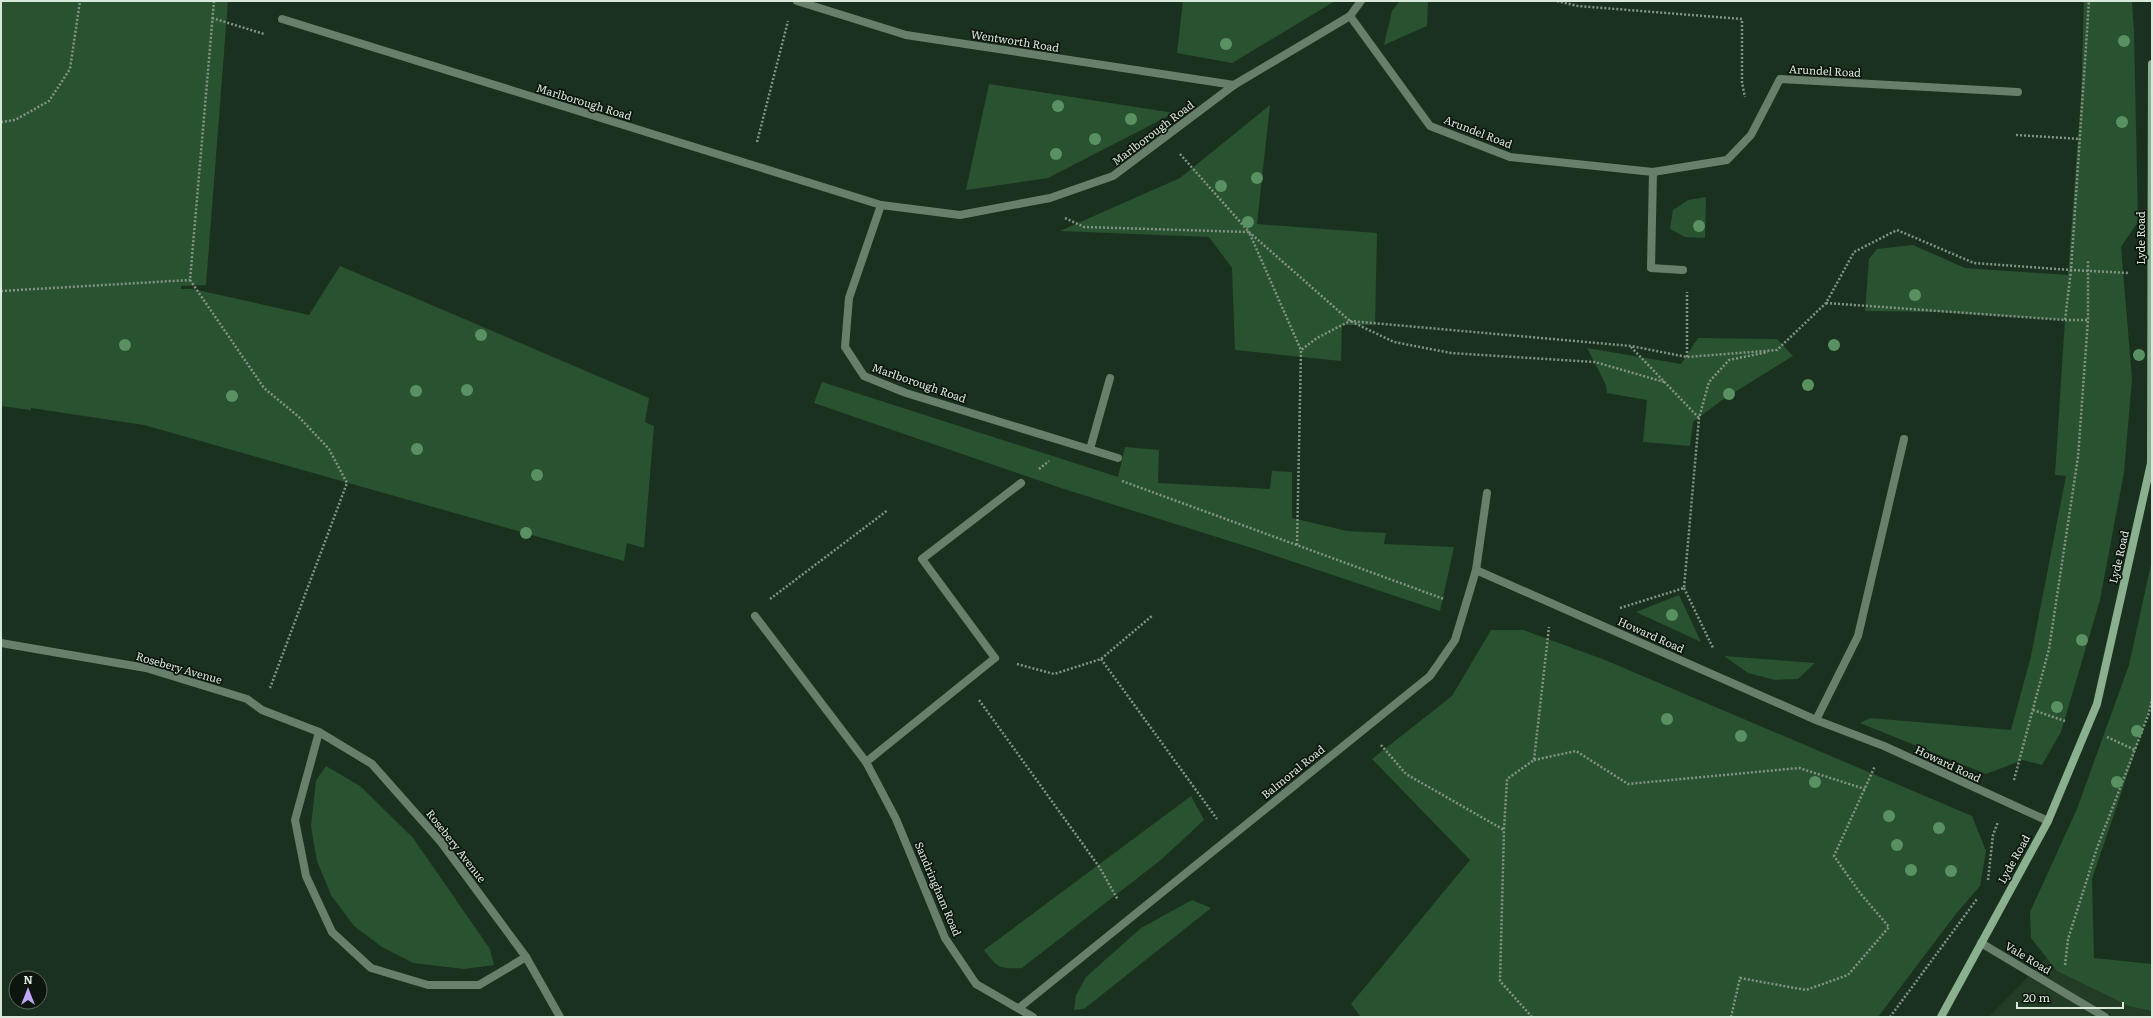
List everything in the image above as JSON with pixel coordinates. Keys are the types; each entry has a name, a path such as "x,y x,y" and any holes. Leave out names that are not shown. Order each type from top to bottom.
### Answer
{"street":[{"name":"Wentworth Road","path":"797,1 906,35 1234,85"},
{"name":"Marlborough Road","path":"282,19 881,205 960,215 1050,198 1114,176 1234,85 1350,16 1361,1"},
{"name":"Arundel Road","path":"1350,16 1430,126 1510,157 1653,172 1727,160 1751,135 1780,79 2018,92"},
{"name":"Lyde Road","path":"1941,1017 2048,821 2097,704 2151,463 2152,64"},
{"path":"1653,172 1651,268 1683,270"},
{"name":"Marlborough Road","path":"881,205 849,298 845,347 864,376 906,393 1118,458"},
{"path":"1090,449 1110,378"},
{"path":"1816,720 1858,636 1904,439"},
{"path":"866,762 995,658 922,559 1021,483"},
{"name":"Balmoral Road","path":"1020,1008 1430,676 1454,640 1465,607 1476,570 1487,493"},
{"name":"Howard Road","path":"1476,570 1816,720 1884,746 2048,821"},
{"name":"Sandringham Road","path":"754,616 866,762 896,819 945,938 976,984 1020,1008 1033,1017"},
{"name":"Rosebery Avenue","path":"1,643 146,668 247,699 262,710 319,732 372,764 441,842 526,957 560,1017"},
{"path":"319,732 295,820 306,876 332,932 371,968 428,985 479,985 526,957"},
{"name":"Vale Road","path":"1981,943 2105,1017"}],"path":[{"path":"1,122 15,120 49,100 70,69 80,1"},
{"path":"214,1 190,280 264,388 299,417 330,449 347,483 262,710"},
{"path":"1557,1 1578,6 1742,19 1742,83 1751,135"},
{"path":"2065,320 2071,270 2089,1"},
{"path":"751,165 789,16"},
{"path":"212,18 264,35 270,17 282,19"},
{"path":"2016,135 2080,139"},
{"path":"1166,137 1249,232 1350,321 1394,342 1451,353 1595,362 1664,382"},
{"path":"1032,202 1084,227 1249,232"},
{"path":"1730,682 1684,588 1699,418 1709,382 1730,360 1777,350 1826,303 1854,252 1897,230 1974,263 2087,271 2152,273"},
{"path":"1249,232 1301,350 1297,545"},
{"path":"1987,885 1993,835 2015,778 2049,649 2078,457 2088,320 2088,260"},
{"path":"1683,270 1687,293 1687,357"},
{"path":"1,291 190,280"},
{"path":"1826,303 2065,320 2088,320"},
{"path":"1301,350 1317,338 1350,321 1631,346 1687,357 1777,350"},
{"path":"1631,346 1699,418"},
{"path":"1021,483 1071,443"},
{"path":"1118,458 1120,480 1465,607"},
{"path":"754,616 765,603 888,510"},
{"path":"1588,619 1684,588"},
{"path":"1534,760 1552,603"},
{"path":"995,658 1054,674 1101,659 1153,615"},
{"path":"1101,659 1230,838"},
{"path":"966,682 1100,868 1129,919"},
{"path":"2056,988 2064,973 2068,939 2097,848 2149,713 2152,699"},
{"path":"1366,728 1406,774 1504,830"},
{"path":"1731,1017 1740,978 1806,990 1848,975 1889,927 1860,893 1834,856 1884,746"},
{"path":"1532,1017 1500,981 1504,830 1507,779 1534,760 1576,751 1628,784 1799,768 1865,789"},
{"path":"1890,1017 1978,898"}],"shaded area":[{"path":"1,1 228,1 206,285 181,286 181,289 193,289 309,315 340,266 649,398 645,422 654,426 644,548 627,543 624,561 144,425 31,408 31,410 1,406"},
{"path":"1183,1 1335,1 1232,63 1177,53"},
{"path":"1400,1 1428,1 1427,26 1384,45 1392,11"},
{"path":"2084,1 2132,1 2138,222 2121,247 2132,379 2124,472 2100,600 2061,732 2042,765 2023,760 1986,774 1860,723 1870,718 2011,730 2031,656 2066,476 2055,475 2065,320 1938,312 1865,311 1869,259 1877,249 1913,245 1965,268 2068,275 2081,97"},
{"path":"989,84 1174,113 1048,178 966,190"},
{"path":"1270,105 1257,224 1377,233 1375,325 1342,325 1341,361 1235,350 1232,268 1209,237 1060,231 1180,178"},
{"path":"1706,197 1705,238 1685,237 1670,229 1673,210 1688,200"},
{"path":"1698,338 1777,339 1793,356 1722,400 1693,422 1690,446 1643,442 1647,400 1607,393 1606,385 1587,348 1681,364"},
{"path":"822,382 1118,477 1125,447 1159,450 1158,483 1270,489 1272,471 1292,472 1292,518 1347,531 1386,533 1384,544 1454,547 1440,611 1255,549 1064,489 814,403"},
{"path":"2152,560 2152,702 2092,879 2094,958 2152,964 2152,1011 2129,1006 2057,971 2031,938 2030,912 2077,809 2129,665"},
{"path":"1679,595 1701,642 1636,612"},
{"path":"1491,630 1523,630 1605,660 1972,816 1986,851 1980,886 1955,915 1878,1017 1361,1017 1351,1004 1470,860 1372,759 1452,696"},
{"path":"1724,656 1815,663 1798,679 1775,680 1748,673"},
{"path":"326,766 360,786 413,838 490,949 494,965 464,969 413,963 382,947 354,926 331,895 317,861 311,826 316,781"},
{"path":"1191,796 1204,820 1162,859 1022,968 1004,967 992,961 984,950"},
{"path":"1192,900 1211,908 1084,1009 1074,1010 1076,995 1086,977 1141,928"},
{"path":"2052,952 2152,999 2152,1017 1989,1017"}]}
